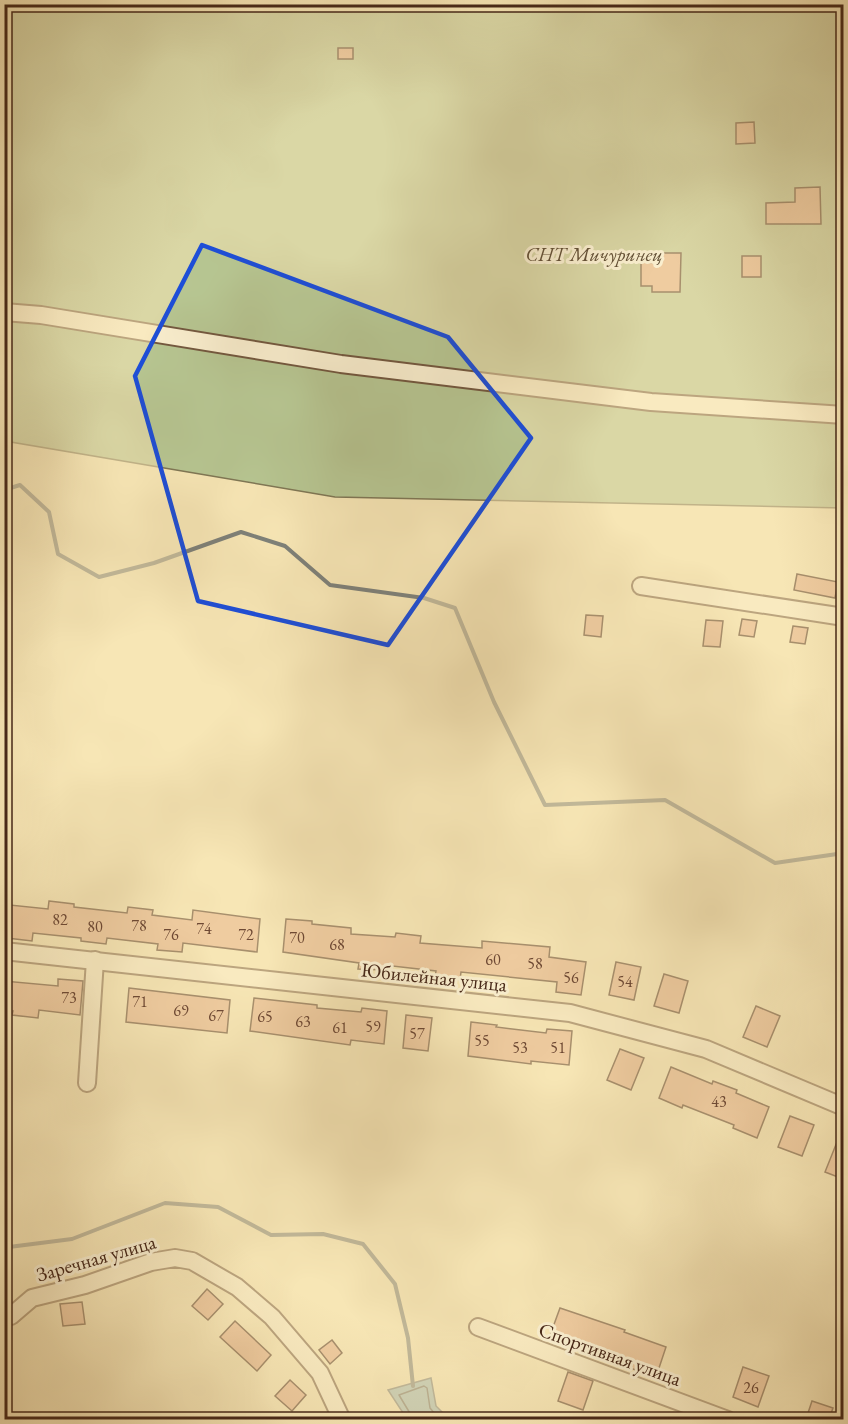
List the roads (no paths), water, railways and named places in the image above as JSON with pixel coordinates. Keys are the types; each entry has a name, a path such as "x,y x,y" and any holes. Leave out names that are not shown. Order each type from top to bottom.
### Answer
{"street":[{"path":"4,312 41,315 341,364 538,389 651,402 843,415"},
{"path":"641,586 843,617"},
{"name":"Юбилейная улица","path":"4,951 570,1013 706,1049 843,1107"},
{"path":"87,1083 95,960"},
{"name":"Заречная улица","path":"11,1316 32,1298 85,1285 150,1262 175,1258 192,1261 237,1287 272,1317 320,1373 342,1419"},
{"name":"Спортивная улица","path":"478,1327 728,1419"}],"water":[{"path":"431,1378 436,1406 449,1419 407,1419 388,1390"}],"waterway":[{"path":"4,490 20,485 49,512 58,554 99,577 154,563 241,532 285,546 330,585 424,598 455,608 494,702 545,805 665,800 775,863 844,853"},
{"path":"4,1246 72,1239 165,1203 218,1207 271,1235 323,1234 363,1244 395,1284 408,1338 413,1386"},
{"path":"4,1412 16,1420"}],"park label":[{"name":"СНТ Мичуринец","path":"594,254"}]}
